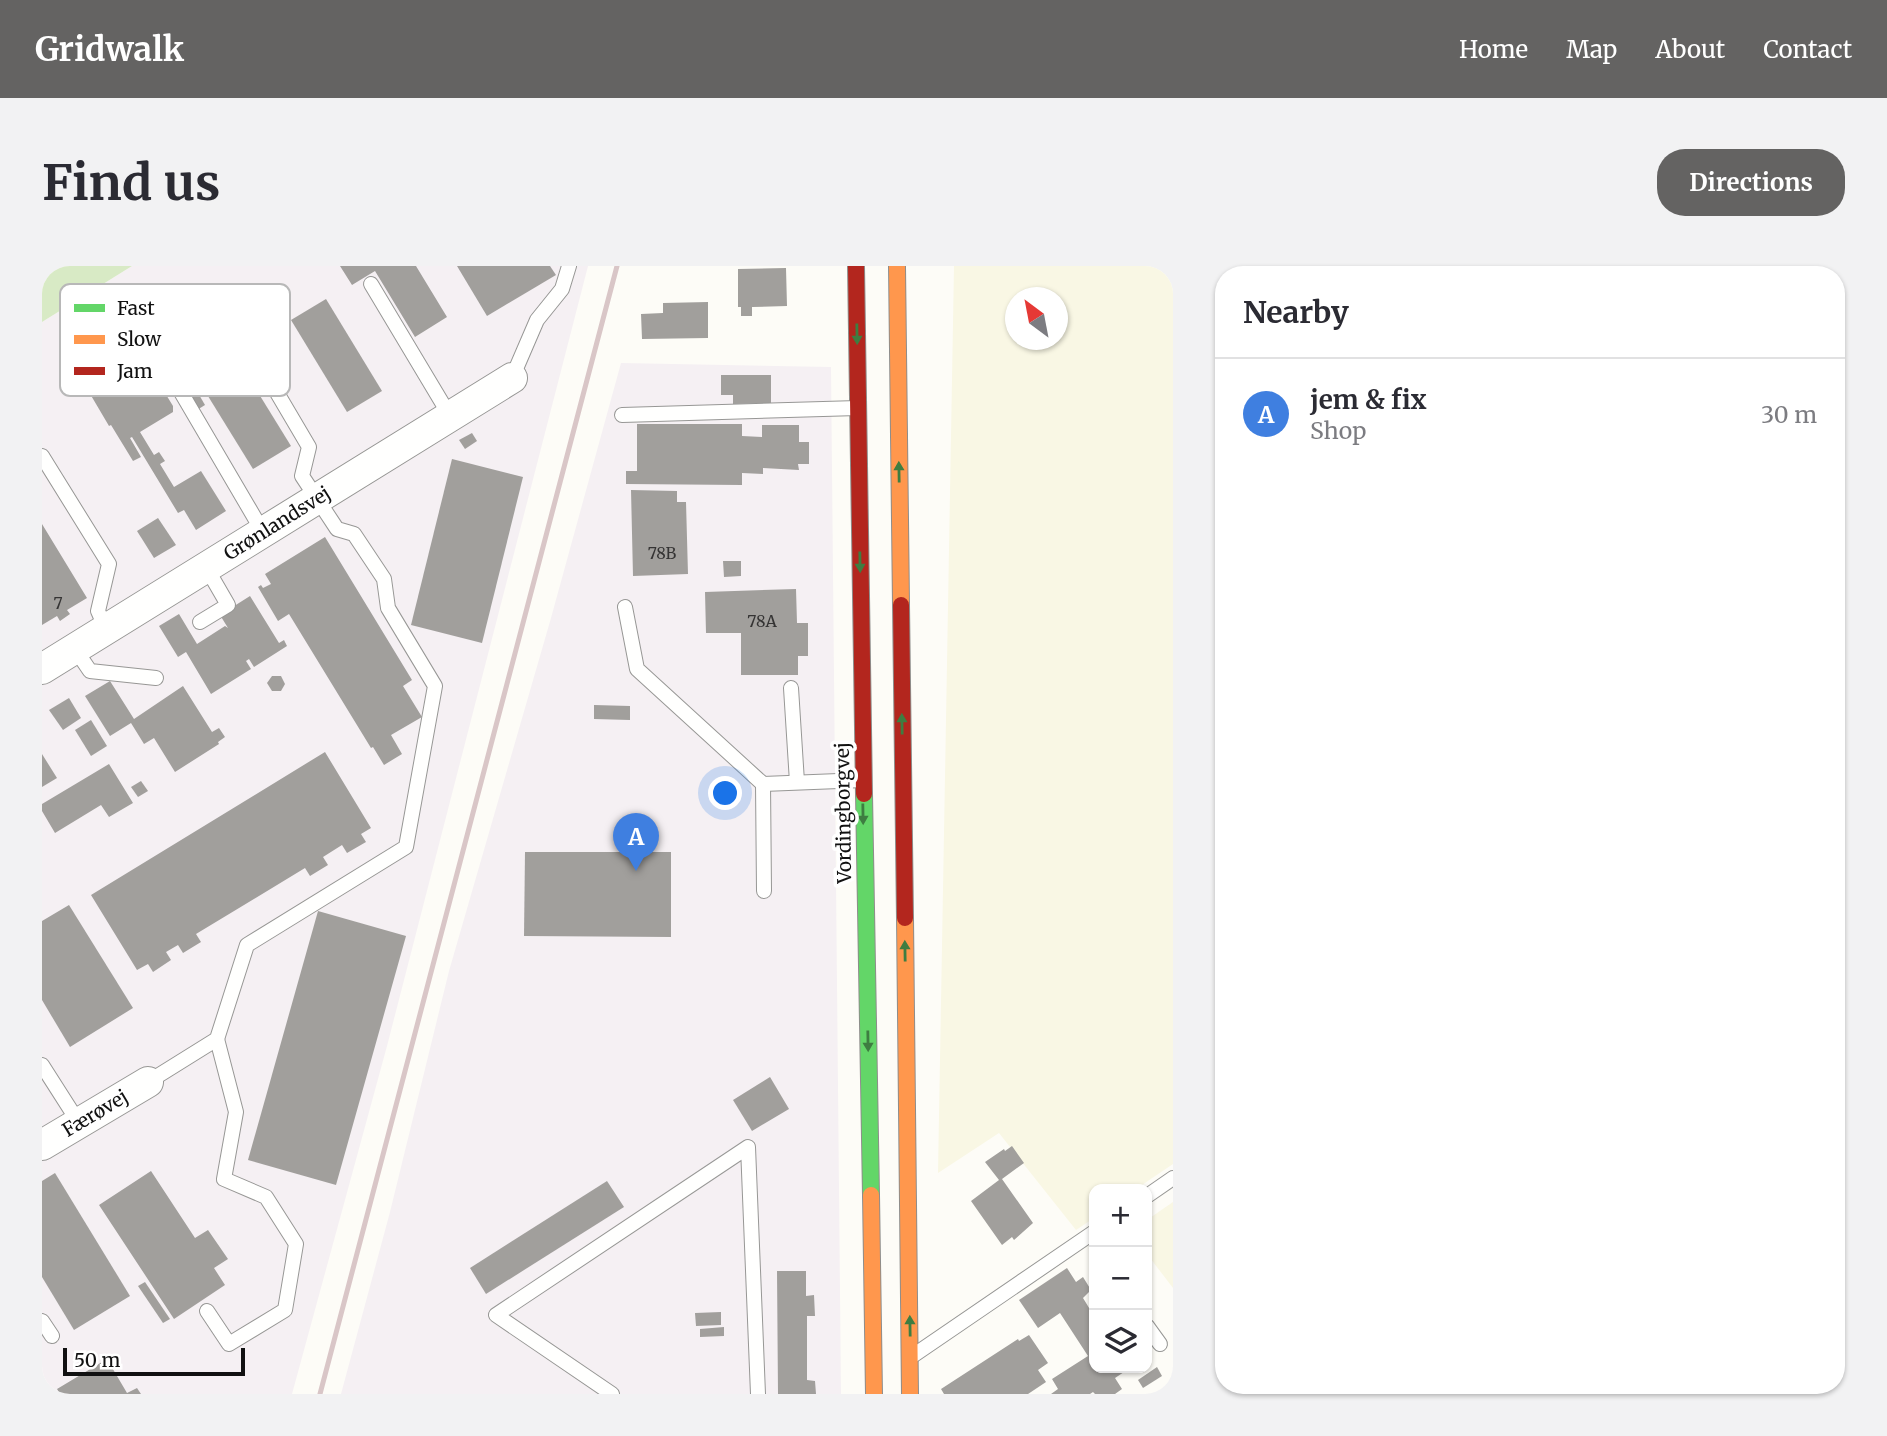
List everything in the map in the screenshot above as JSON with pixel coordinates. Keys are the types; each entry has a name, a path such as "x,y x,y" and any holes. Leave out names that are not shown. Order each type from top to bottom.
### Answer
{"main road":[{"name":"Vordingborgvej","path":"856,266 878,407 892,1358 911,1394"},
{"name":"Vordingborgvej","path":"874,1394 892,1358 878,407 897,266"}],"street":[{"name":"Grønlandsvej","path":"42,668 512,378"},
{"name":"Færøvej","path":"42,1145 148,1082"}],"lane":[{"path":"512,378 537,320 562,289 569,266"},
{"path":"371,284 450,416"},
{"path":"182,396 263,532"},
{"path":"207,1311 229,1344 285,1310 296,1244 265,1197 224,1179 236,1112 217,1039 247,945 406,847 435,686 388,608 384,579 354,534 337,529 302,476 309,447 279,396"},
{"path":"622,415 878,407"},
{"path":"42,456 109,564 98,611 106,629"},
{"path":"200,622 228,605 206,567"},
{"path":"625,607 637,668 764,784 883,779"},
{"path":"75,649 90,671 156,678"},
{"path":"791,688 797,782"},
{"path":"764,784 764,891"},
{"path":"148,1082 217,1039"},
{"path":"42,1065 79,1123"},
{"path":"612,1394 496,1315 748,1147 758,1394"},
{"path":"1152,1193 1173,1178"},
{"path":"892,1358 1089,1236"},
{"path":"42,1321 51,1336"},
{"path":"1152,1333 1160,1344"}],"shaded area":[{"path":"132,266 588,266 387,1046 292,1394 42,1394 42,322 60,311 60,396 290,396 290,284 103,284"},
{"path":"954,266 1173,266 1173,1164 1143,1184 1089,1184 1089,1221 1076,1230 999,1133 938,1173"},
{"path":"621,363 831,367 841,1394 341,1394 390,1212 449,971"},
{"path":"1173,1202 1173,1288 1152,1261 1152,1217"}],"green space":[{"path":"42,266 132,266 103,284 60,284 60,311 42,322"}],"building":[{"path":"340,266 416,266 447,317 415,337 375,271 352,285"},
{"path":"457,266 550,266 556,275 487,316"},
{"path":"786,268 787,306 752,307 752,316 741,316 741,307 738,307 738,269"},
{"path":"326,299 382,391 347,412 291,320"},
{"path":"708,302 708,338 642,339 641,314 663,313 663,303"},
{"path":"721,375 771,375 771,403 733,404 733,395 721,395"},
{"path":"91,396 167,396 173,406 173,412 140,432 154,455 159,452 165,461 160,464 174,487 201,471 226,511 196,530 184,510 178,513 132,437 130,438 141,457 133,461 111,425 109,426"},
{"path":"189,396 200,396 205,405 197,410"},
{"path":"208,396 260,396 291,446 253,469"},
{"path":"637,424 742,424 742,436 762,437 762,425 799,425 799,442 809,442 809,464 798,464 799,470 763,468 763,474 742,473 742,485 626,484 626,471 637,471"},
{"path":"472,433 477,441 465,449 459,440"},
{"path":"452,459 523,477 482,643 411,625"},
{"path":"631,490 677,491 677,502 686,502 688,574 633,576"},
{"path":"158,518 176,545 154,558 137,531"},
{"path":"42,524 87,598 67,610 70,614 60,621 57,616 42,625"},
{"path":"325,537 412,680 403,686 422,717 391,735 402,754 384,765 289,614 278,621 258,587 271,584 265,574"},
{"path":"723,561 741,561 741,576 724,577"},
{"path":"796,589 797,623 808,623 808,656 798,656 798,675 741,675 741,633 706,633 705,592"},
{"path":"250,596 279,643 284,640 287,646 254,667 249,659 246,661 251,669 211,694 186,652 178,657 159,626 179,614 197,644 225,626 228,628 220,615"},
{"path":"272,676 281,676 285,684 281,691 272,691 267,683"},
{"path":"110,681 134,719 183,686 212,732 219,728 225,737 219,744 175,772 154,738 144,744 131,723 110,736 85,696"},
{"path":"69,698 81,718 63,730 49,710"},
{"path":"594,705 630,706 630,720 594,719"},
{"path":"91,720 107,746 91,756 75,730"},
{"path":"325,752 371,828 361,834 366,842 347,853 342,845 323,857 328,865 310,876 305,868 196,934 201,942 183,953 178,945 166,952 171,960 153,972 148,964 137,970 91,895"},
{"path":"42,754 57,778 42,787"},
{"path":"109,764 133,803 109,817 101,805 55,833 42,811 42,804"},
{"path":"141,781 148,791 138,797 131,787"},
{"path":"525,852 671,852 671,937 524,936"},
{"path":"69,905 133,1008 70,1047 42,1000 42,921"},
{"path":"318,911 406,936 336,1185 248,1160"},
{"path":"770,1077 789,1109 752,1131 733,1100"},
{"path":"1012,1146 1024,1163 1002,1179 1033,1223 1014,1240 1012,1237 1002,1245 971,1201 999,1180 985,1162"},
{"path":"151,1171 195,1238 208,1230 228,1259 214,1268 225,1285 174,1319 99,1205"},
{"path":"55,1173 130,1296 74,1330 42,1277 42,1181"},
{"path":"607,1181 624,1207 486,1294 470,1268"},
{"path":"1067,1268 1076,1282 1083,1277 1089,1287 1089,1292 1083,1298 1089,1308 1089,1373 1122,1373 1115,1378 1122,1389 1115,1394 1051,1394 1058,1389 1052,1379 1088,1356 1060,1313 1038,1328 1019,1300"},
{"path":"777,1271 806,1271 806,1296 814,1295 815,1316 807,1316 807,1380 815,1381 816,1394 778,1394"},
{"path":"145,1282 170,1319 163,1323 138,1286"},
{"path":"721,1312 721,1325 696,1326 695,1313"},
{"path":"724,1327 724,1336 700,1337 700,1329"},
{"path":"1029,1335 1048,1363 1038,1370 1046,1382 1028,1394 944,1394 941,1389 1018,1339 1019,1341"},
{"path":"107,1359 127,1393 137,1388 141,1394 60,1394 57,1389"},
{"path":"1157,1367 1162,1376 1143,1388 1138,1380 1152,1373"}],"railway":[{"path":"320,1394 617,266"}],"traffic: fast":[{"path":"864,794 871,1195"}],"traffic: slow":[{"path":"897,266 901,605"},
{"path":"905,918 910,1394"},
{"path":"871,1195 874,1394"}],"traffic: jam":[{"path":"856,266 864,794"},
{"path":"901,605 905,918"}],"place":[{"name":"jem & fix","path":"636,871"}]}
